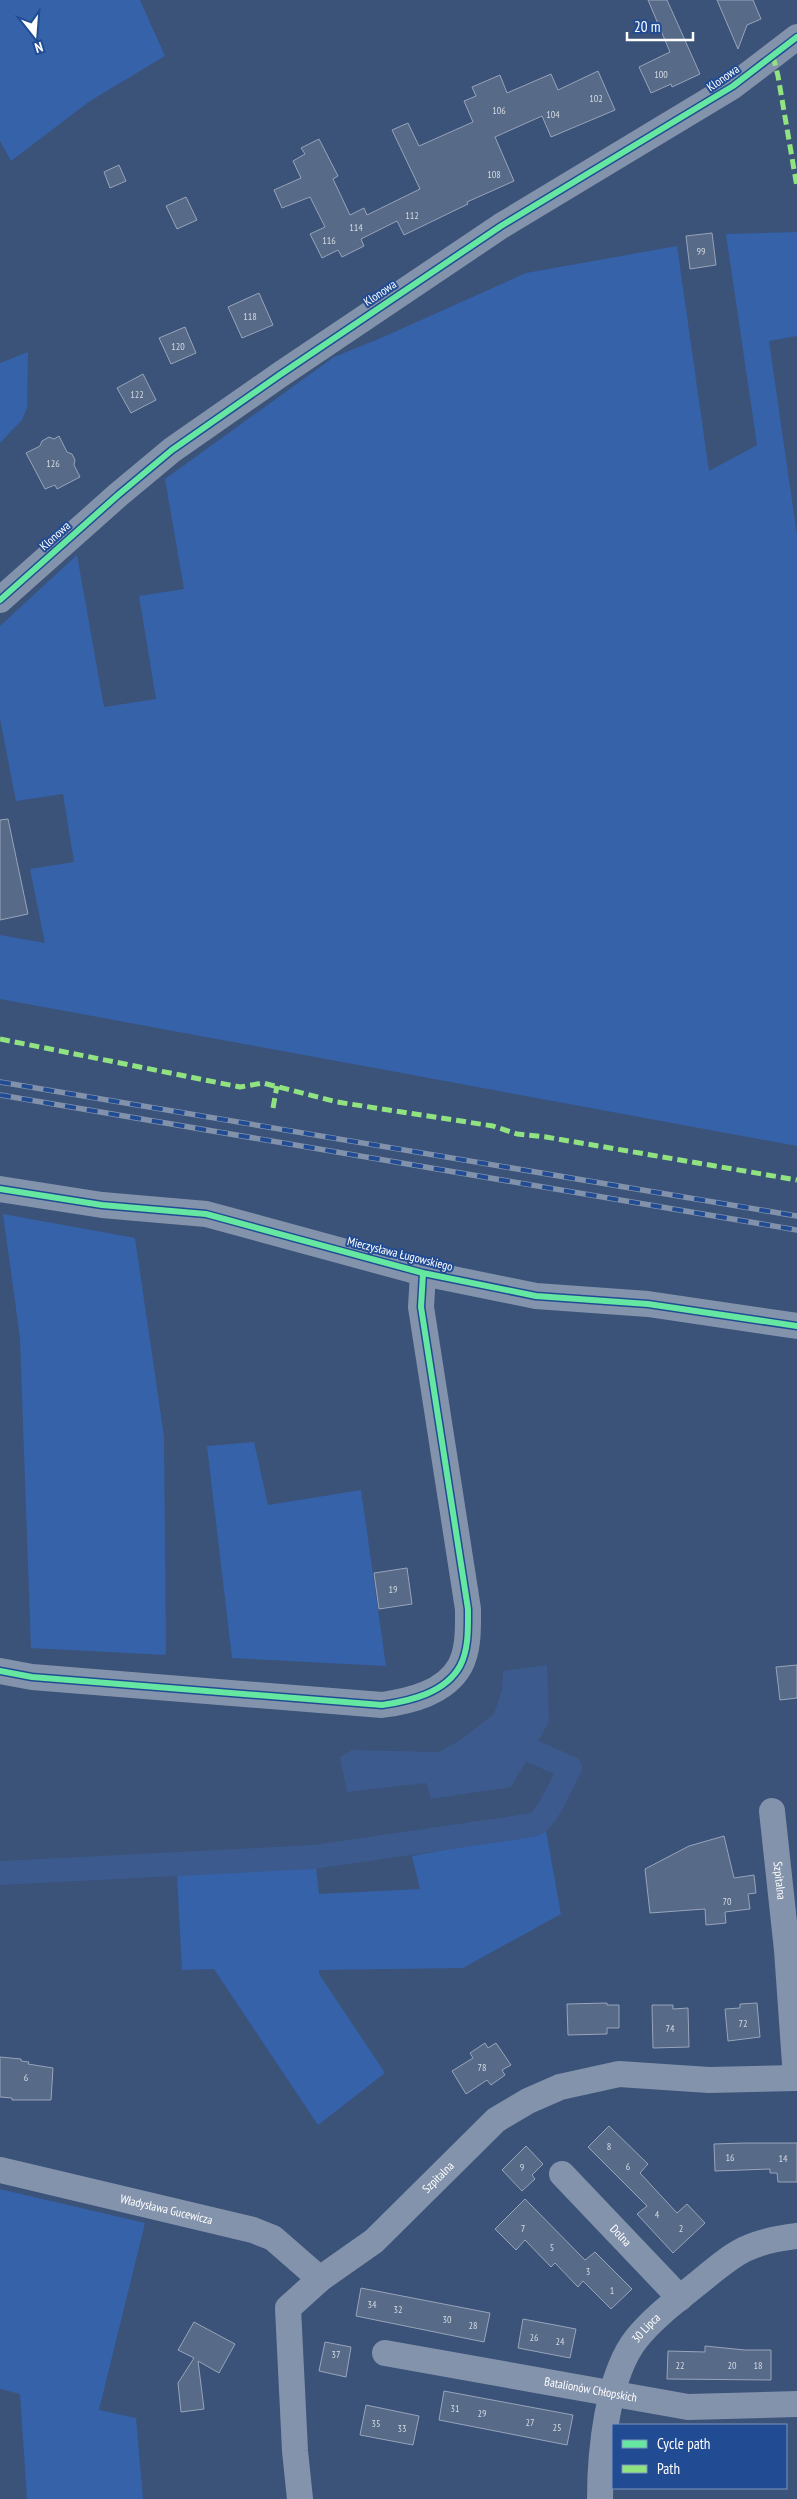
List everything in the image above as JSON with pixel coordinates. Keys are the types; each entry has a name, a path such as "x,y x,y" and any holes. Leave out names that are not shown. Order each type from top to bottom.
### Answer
{"street":[{"name":"Klonowa","path":"0,600 118,495 172,450 501,226 733,86 797,37"},
{"name":"Mieczysława Ługowskiego","path":"0,1189 102,1205 206,1214 423,1274 536,1296 648,1304 797,1326"},
{"path":"0,1671 32,1677 382,1705 405,1702 419,1697 445,1682 460,1667 467,1644 468,1608 421,1307 423,1274"},
{"name":"Szpitalna","path":"300,2499 295,2451 288,2308 320,2279 374,2241 496,2120 536,2097 560,2087 619,2074 709,2080 796,2078 792,1949 772,1811"},
{"name":"Władysława Gucewicza","path":"0,2170 253,2230 273,2238 320,2279"},
{"name":"Dolna","path":"562,2174 680,2298"},
{"name":"30 Lipca","path":"600,2499 601,2455 612,2395 620,2369 636,2339 680,2298 745,2248 761,2242 797,2236"},
{"name":"Batalionów Chłopskich","path":"385,2353 612,2395 688,2407 797,2404"}],"shaded area":[{"path":"0,0 140,0 165,56 90,101 11,161 0,141"},
{"path":"797,232 797,336 769,341 797,535 797,1146 0,999 0,935 45,943 30,869 74,862 63,794 16,801 0,719 0,626 77,555 104,707 156,699 139,596 184,589 165,479 334,357 526,273 677,246 709,471 757,445 726,234"},
{"path":"28,352 27,408 22,420 0,443 0,363"},
{"path":"3,1214 135,1238 164,1436 166,1655 31,1648 20,1338"},
{"path":"254,1442 268,1505 361,1490 386,1666 232,1658 207,1446"},
{"path":"547,1665 549,1722 511,1787 431,1799 426,1783 347,1792 340,1757 352,1750 439,1752 460,1740 494,1714 502,1690 503,1671"},
{"path":"546,1831 561,1914 463,1968 319,1970 319,1974 385,2073 318,2125 214,1969 182,1970 177,1874 316,1867 319,1894 420,1889 412,1856"},
{"path":"0,2189 145,2223 99,2410 136,2418 143,2499 27,2499 20,2394 0,2389"}],"building":[{"path":"648,0 667,0 700,74 672,87 671,84 651,93 639,67 670,52"},
{"path":"717,0 753,0 761,19 747,25 738,49"},
{"path":"598,71 615,110 551,137 542,116 495,137 514,181 467,202 468,204 404,235 397,221 361,239 364,246 342,257 338,250 322,258 310,234 325,227 310,197 282,208 274,190 301,178 293,161 305,154 301,148 319,139 338,176 333,179 350,215 364,208 367,215 420,189 392,130 408,123 419,146 473,122 464,101 476,96 472,87 500,75 507,93 551,74 558,90"},
{"path":"119,165 126,181 110,188 104,172"},
{"path":"186,197 197,220 177,229 166,206"},
{"path":"712,233 716,265 690,269 686,236"},
{"path":"259,293 273,325 242,338 228,307"},
{"path":"185,327 196,353 171,364 159,338"},
{"path":"143,374 156,400 131,413 117,388"},
{"path":"59,436 67,452 72,454 75,460 74,465 80,477 57,489 55,485 45,489 26,453 40,446 42,441 49,437 54,439"},
{"path":"8,819 28,914 0,920 0,820"},
{"path":"407,1568 412,1604 379,1609 374,1573"},
{"path":"797,1665 797,1698 780,1700 776,1667"},
{"path":"724,1836 734,1878 754,1875 756,1893 748,1894 750,1909 725,1912 726,1923 706,1925 705,1909 650,1913 645,1869 689,1846"},
{"path":"607,2003 607,2005 619,2005 619,2028 607,2028 607,2034 568,2035 567,2004"},
{"path":"757,2003 760,2037 728,2041 725,2009 740,2008 740,2004"},
{"path":"652,2005 673,2005 673,2009 688,2008 689,2047 653,2048"},
{"path":"485,2043 488,2048 496,2043 511,2065 502,2070 505,2075 491,2085 487,2080 466,2094 452,2071 473,2058 470,2053"},
{"path":"0,2057 21,2059 21,2061 29,2062 28,2064 53,2068 51,2100 12,2100 12,2098 0,2097"},
{"path":"609,2126 648,2164 640,2173 677,2213 687,2204 705,2223 673,2253 637,2214 647,2206 588,2147"},
{"path":"797,2143 797,2182 778,2182 777,2173 770,2173 770,2169 715,2171 714,2144"},
{"path":"526,2146 543,2164 532,2175 535,2179 522,2191 502,2170"},
{"path":"525,2199 585,2260 595,2252 632,2289 611,2309 583,2281 578,2287 555,2263 551,2267 525,2240 516,2250 495,2229"},
{"path":"361,2288 490,2313 484,2342 356,2316"},
{"path":"523,2319 576,2329 570,2358 518,2348"},
{"path":"194,2322 235,2344 219,2373 198,2361 204,2409 181,2412 178,2383 194,2358 178,2350"},
{"path":"325,2342 351,2347 346,2377 319,2371"},
{"path":"705,2346 745,2350 771,2350 771,2380 667,2379 668,2351 705,2352"},
{"path":"444,2391 573,2415 567,2445 439,2420"},
{"path":"366,2405 419,2416 413,2445 360,2435"}],"waterway":[{"path":"0,1873 314,1857 533,1825 549,1809 570,1768 532,1751"}],"railway":[{"path":"0,1082 797,1216"},
{"path":"0,1095 797,1230"}],"marked path":[{"path":"773,56 797,187"},
{"path":"0,1039 240,1087 263,1083 337,1102 493,1126 517,1134 546,1137 797,1180"},
{"path":"273,1108 277,1086"}],"cycle path":[{"path":"0,600 118,495 172,450 501,226 733,86 797,37"},
{"path":"0,1189 102,1205 206,1214 423,1273 536,1296 648,1304 797,1326"},
{"path":"0,1671 32,1677 382,1705 415,1698 445,1683 460,1666 463,1659 467,1638 468,1609 421,1307 423,1273"}]}
